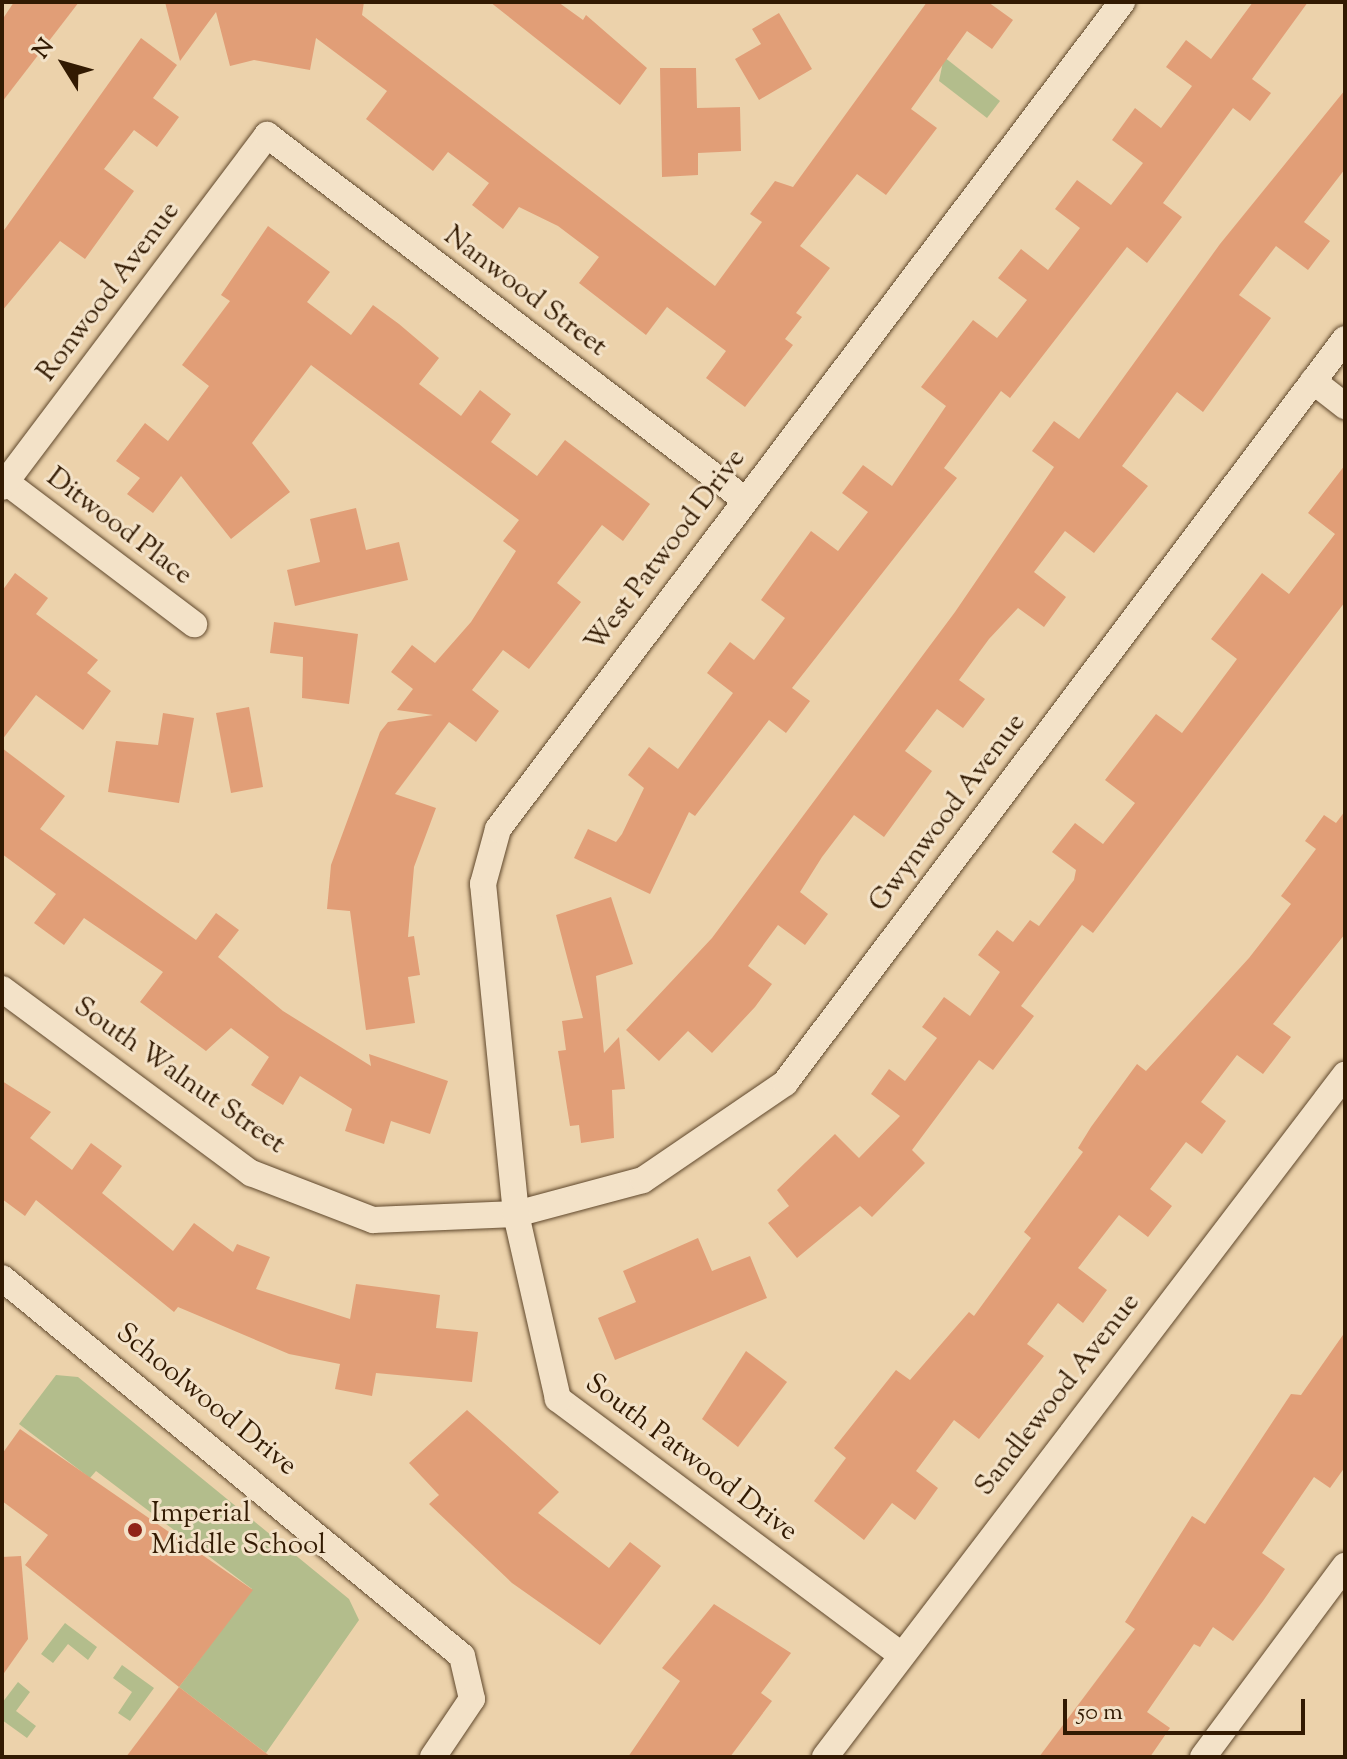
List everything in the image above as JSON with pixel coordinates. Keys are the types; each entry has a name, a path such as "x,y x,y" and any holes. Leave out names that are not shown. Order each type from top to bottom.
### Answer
{"street":[{"name":"West Patwood Drive","path":"516,1214 483,884 498,829 1122,2"},
{"name":"Nanwood Street","path":"267,135 744,499"},
{"name":"Ronwood Avenue","path":"4,485 267,135"},
{"name":"Gwynwood Avenue","path":"516,1214 643,1180 785,1083 1345,339"},
{"path":"1313,381 1345,406"},
{"name":"Ditwood Place","path":"4,485 194,624"},
{"name":"South Walnut Street","path":"2,989 251,1173 373,1220 516,1214"},
{"name":"Sandlewood Avenue","path":"825,1757 900,1654 1345,1075"},
{"name":"South Patwood Drive","path":"516,1214 558,1399 900,1654"},
{"name":"Schoolwood Drive","path":"2,1278 462,1656 473,1686 469,1709 433,1757"},
{"path":"1203,1757 1345,1566"}],"green space":[{"path":"944,57 1000,101 987,118 939,81"},
{"path":"56,1375 78,1377 349,1599 359,1620 266,1753 179,1687 252,1589 96,1471 90,1478 19,1424"},
{"path":"65,1623 97,1647 88,1660 68,1644 53,1663 41,1654"},
{"path":"122,1665 154,1688 130,1721 118,1713 132,1692 113,1678"},
{"path":"18,1682 30,1692 16,1711 36,1726 27,1738 2,1720 2,1703"}],"building":[{"path":"14,2 79,2 2,102 2,20"},
{"path":"165,2 364,2 362,15 715,286 762,222 750,214 775,181 793,187 927,2 988,2 1013,20 992,49 967,31 911,109 937,128 886,195 857,174 800,246 830,268 796,313 802,317 785,339 793,345 745,407 706,378 726,351 667,307 646,335 579,283 599,257 558,226 519,207 503,229 472,205 489,183 448,152 433,171 366,119 387,91 316,38 310,70 254,60 230,66 216,12 180,61"},
{"path":"490,2 558,2 583,20 586,15 647,68 620,105"},
{"path":"1253,2 1308,2 1252,79 1271,93 1250,121 1233,108 1163,203 1182,217 1147,263 1127,247 1010,398 1001,391 944,468 957,478 792,688 810,701 786,733 769,720 695,816 689,812 650,894 574,858 588,829 616,842 622,834 644,788 628,775 649,747 678,769 733,693 707,673 730,642 754,660 785,618 761,600 811,531 838,551 868,512 842,493 863,465 892,486 946,406 921,387 973,320 997,338 1027,300 998,278 1021,249 1048,270 1080,228 1055,209 1077,180 1111,205 1143,163 1112,140 1135,108 1161,128 1192,86 1166,67 1186,40 1211,59"},
{"path":"779,13 812,69 759,100 735,59 761,44 752,29"},
{"path":"141,38 177,65 153,98 179,117 157,147 134,130 104,169 134,191 85,259 60,241 2,311 2,233"},
{"path":"660,68 696,68 697,108 740,107 741,151 698,153 698,175 662,177"},
{"path":"1345,90 1345,169 1304,222 1330,241 1308,270 1276,246 1239,295 1271,318 1203,412 1177,392 1122,466 1148,486 1094,553 1065,531 1034,572 1066,597 1044,627 1018,608 989,639 959,680 985,699 963,728 937,709 905,751 932,771 884,837 854,815 822,857 800,892 828,914 805,945 778,925 748,966 772,984 755,1007 712,1053 688,1031 659,1061 626,1030 712,938 955,612 1054,467 1032,451 1054,421 1079,439 1220,244"},
{"path":"268,226 330,272 307,302 351,335 373,305 399,324 439,358 419,384 461,416 480,390 511,414 491,442 537,476 565,440 650,504 623,541 602,525 557,583 581,602 529,669 503,650 472,690 499,711 476,742 449,722 395,794 436,808 414,867 408,937 414,936 420,975 408,977 415,1023 366,1030 350,911 327,909 331,865 380,732 388,722 433,715 397,710 413,689 391,672 412,645 435,663 471,622 516,551 503,541 519,520 311,365 252,443 290,492 231,539 181,476 153,513 127,494 140,478 116,461 145,423 168,441 209,386 182,365 230,301 221,295"},
{"path":"1345,465 1345,602 1093,933 1082,925 1021,1006 1034,1016 993,1070 979,1060 912,1150 925,1163 872,1217 860,1206 797,1258 768,1223 789,1206 777,1190 835,1134 859,1158 900,1116 871,1094 889,1069 905,1081 937,1038 922,1027 944,997 970,1016 1000,972 978,955 997,930 1013,942 1030,920 1039,926 1074,880 1076,870 1052,852 1075,823 1103,844 1135,803 1105,780 1156,714 1182,733 1237,659 1211,639 1262,573 1289,594 1335,534 1308,513"},
{"path":"356,508 366,550 399,542 408,580 295,606 287,570 320,562 310,519"},
{"path":"15,573 48,598 36,614 98,660 87,673 111,691 83,730 36,695 2,740 2,591"},
{"path":"274,622 358,634 349,704 302,698 303,657 270,653"},
{"path":"249,707 263,787 231,793 216,713"},
{"path":"163,713 194,718 179,803 108,792 116,741 158,745"},
{"path":"2,748 65,796 40,829 196,940 216,913 239,930 218,957 283,1011 371,1066 369,1054 448,1081 430,1134 391,1121 384,1144 345,1131 352,1109 300,1076 283,1105 251,1085 269,1057 231,1028 206,1051 140,1002 163,972 84,918 64,945 34,923 56,894 2,854"},
{"path":"1345,811 1345,934 1273,1024 1291,1037 1263,1074 1237,1055 1201,1102 1226,1121 1202,1154 1186,1142 1150,1189 1172,1206 1148,1237 1119,1215 1078,1268 1107,1290 1083,1323 1058,1303 1027,1344 1044,1356 979,1439 954,1420 916,1471 938,1488 915,1520 892,1503 864,1540 814,1501 846,1458 834,1448 896,1370 910,1380 969,1312 974,1316 1031,1238 1024,1232 1083,1152 1078,1148 1137,1064 1146,1071 1249,958 1291,904 1281,896 1316,849 1305,841 1324,815 1336,823"},
{"path":"611,897 633,964 596,976 604,1053 619,1037 625,1089 612,1090 614,1138 581,1143 579,1125 570,1126 558,1051 566,1050 562,1021 583,1018 556,915"},
{"path":"2,1081 51,1112 30,1138 72,1170 91,1143 122,1166 102,1193 173,1251 194,1223 233,1252 237,1244 270,1257 256,1289 350,1319 356,1284 440,1295 436,1328 478,1332 472,1382 376,1373 372,1396 335,1389 340,1364 289,1354 178,1307 174,1312 36,1200 25,1216 2,1199"},
{"path":"698,1238 712,1271 750,1256 767,1298 615,1360 598,1318 636,1302 623,1271"},
{"path":"1345,1332 1345,1467 1330,1488 1314,1477 1262,1553 1285,1569 1263,1601 1233,1641 1213,1627 1200,1647 1194,1644 1147,1712 1170,1728 1150,1757 1039,1757 1135,1629 1125,1622 1192,1516 1205,1524 1291,1394 1301,1395"},
{"path":"746,1351 787,1382 738,1447 702,1419"},
{"path":"467,1410 559,1492 538,1513 609,1568 630,1542 661,1566 600,1645 512,1583 429,1504 439,1495 409,1463"},
{"path":"20,1429 253,1590 179,1687 25,1565 48,1535 2,1501 2,1454"},
{"path":"21,1556 28,1639 2,1676 2,1557"},
{"path":"714,1604 791,1653 761,1693 772,1701 730,1757 628,1757 680,1681 662,1668"},
{"path":"179,1687 271,1757 126,1757"}],"place":[{"name":"Imperial Middle School","path":"135,1530"}]}
